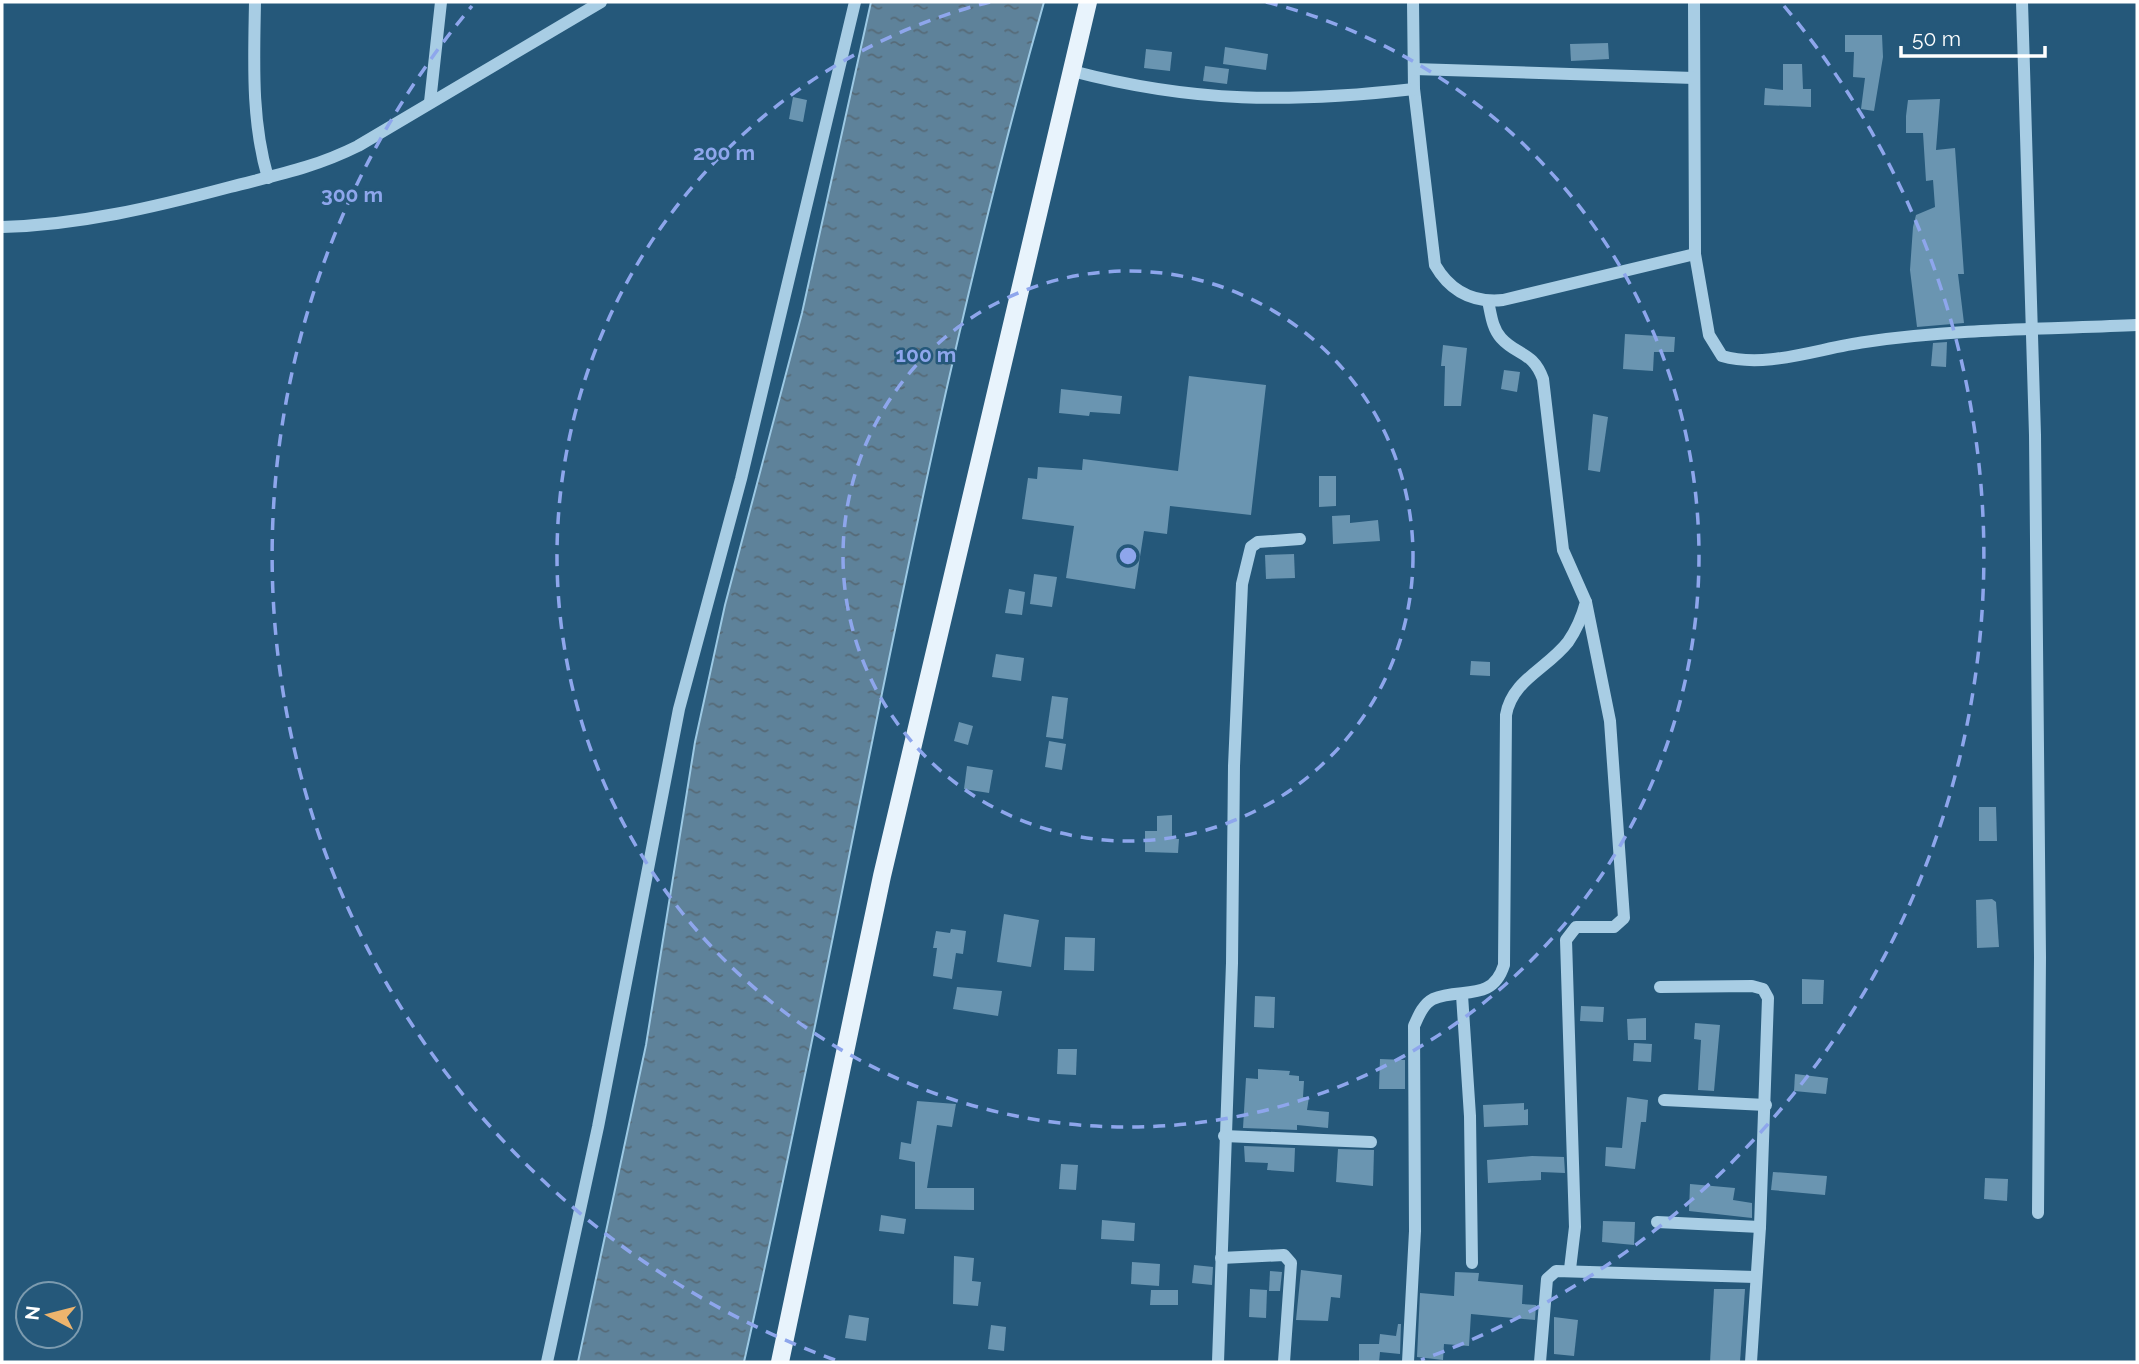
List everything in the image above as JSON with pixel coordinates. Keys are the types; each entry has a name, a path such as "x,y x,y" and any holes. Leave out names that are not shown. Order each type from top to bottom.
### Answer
{"main road":[{"path":"780,1362 885,863 1088,2"}],"street":[{"path":"255,2 258,144 268,178"},
{"path":"429,103 441,2"},
{"path":"2,227 66,223 198,197 320,165 358,146 601,2"},
{"path":"548,1362 598,1127 680,709 741,479 855,2"},
{"path":"1413,2 1413,89 1435,265 1450,285 1469,297 1488,301 1695,254"},
{"path":"1695,2 1695,254 1709,335 1722,356 1736,360 1777,358 1864,342 2030,329 2137,326"},
{"path":"2022,2 2035,435 2040,957 2038,1213"},
{"path":"1414,69 1694,78"},
{"path":"1072,71 1130,86 1197,96 1265,100 1413,89"},
{"path":"1488,301 1495,328 1501,338 1531,357 1543,379 1563,550 1586,602 1611,721 1624,918 1614,927 1576,927 1566,940 1575,1227 1570,1269"},
{"path":"1218,1362 1242,584 1251,547 1258,542 1300,539"},
{"path":"1408,1362 1415,1231 1414,1026 1421,1011 1432,1000 1489,988 1500,979 1504,965 1506,715 1509,697 1567,643 1579,625 1586,602"},
{"path":"1660,987 1763,989 1770,1010 1751,1362"},
{"path":"1462,995 1470,1116 1472,1263"},
{"path":"1664,1100 1766,1105"},
{"path":"1224,1136 1371,1142"},
{"path":"1657,1222 1760,1227"},
{"path":"1221,1258 1284,1255 1291,1263 1284,1362"},
{"path":"1540,1362 1547,1279 1556,1271 1570,1269 1755,1277"}],"water":[{"path":"871,2 1044,2 999,170 920,509 744,1362 578,1362 646,1045 695,742 725,605 802,313"}],"building":[{"path":"1845,35 1882,35 1883,57 1874,111 1861,109 1865,78 1853,77 1854,52 1845,52"},
{"path":"1608,43 1609,59 1571,61 1570,44"},
{"path":"1225,47 1268,54 1266,70 1223,64"},
{"path":"1146,49 1172,52 1170,71 1144,68"},
{"path":"1783,64 1802,64 1803,89 1811,89 1811,107 1764,105 1765,88 1783,90"},
{"path":"1205,66 1229,69 1227,84 1203,81"},
{"path":"793,97 807,100 803,122 789,119"},
{"path":"1940,99 1936,150 1955,148 1964,274 1958,274 1964,323 1917,327 1910,270 1913,227 1916,215 1935,207 1933,180 1926,181 1923,133 1906,133 1906,116 1908,100"},
{"path":"1625,334 1675,337 1674,352 1654,352 1653,371 1623,369"},
{"path":"1947,342 1946,367 1931,366 1933,343"},
{"path":"1443,345 1467,348 1461,406 1444,406 1445,366 1441,366"},
{"path":"1504,370 1520,372 1517,392 1501,389"},
{"path":"1189,376 1266,385 1251,515 1170,506 1167,534 1144,531 1135,589 1066,578 1074,526 1022,519 1028,478 1037,479 1038,467 1082,470 1083,459 1178,471"},
{"path":"1061,389 1122,396 1120,414 1090,412 1089,416 1059,413"},
{"path":"1593,414 1608,417 1600,472 1588,470"},
{"path":"1319,476 1336,476 1336,506 1319,507"},
{"path":"1350,515 1350,523 1378,520 1380,541 1333,544 1332,516"},
{"path":"1294,554 1295,578 1266,579 1265,555"},
{"path":"1034,574 1057,577 1052,607 1030,604"},
{"path":"1009,589 1025,592 1022,615 1005,613"},
{"path":"996,654 1024,658 1021,681 992,677"},
{"path":"1471,661 1490,662 1490,676 1470,675"},
{"path":"1052,696 1068,698 1063,739 1046,737"},
{"path":"959,722 973,726 968,745 954,741"},
{"path":"1049,741 1066,744 1062,770 1045,767"},
{"path":"967,766 993,770 989,793 964,789"},
{"path":"1979,807 1996,807 1997,841 1979,841"},
{"path":"1172,815 1172,839 1179,839 1178,853 1145,852 1145,831 1157,831 1157,816"},
{"path":"1992,899 1996,902 1999,947 1977,948 1976,900"},
{"path":"1004,914 1039,920 1031,967 997,962"},
{"path":"951,929 966,931 963,954 956,953 952,979 933,976 937,948 933,948 936,931 950,933"},
{"path":"1065,937 1095,938 1094,971 1064,970"},
{"path":"1802,979 1824,980 1823,1004 1802,1004"},
{"path":"957,987 1002,991 998,1016 953,1009"},
{"path":"1255,996 1275,997 1274,1028 1254,1027"},
{"path":"1581,1006 1604,1007 1603,1022 1580,1021"},
{"path":"1646,1018 1646,1040 1628,1040 1627,1019"},
{"path":"1695,1023 1720,1025 1714,1091 1698,1090 1701,1040 1694,1039"},
{"path":"1634,1043 1652,1044 1651,1062 1633,1061"},
{"path":"1058,1049 1077,1049 1076,1075 1057,1074"},
{"path":"1380,1059 1405,1060 1405,1089 1379,1089"},
{"path":"1258,1069 1290,1071 1289,1075 1299,1076 1299,1081 1304,1081 1303,1097 1309,1097 1307,1110 1329,1112 1328,1128 1297,1125 1297,1130 1243,1128 1246,1078 1258,1079"},
{"path":"1795,1074 1828,1078 1826,1094 1794,1091"},
{"path":"1627,1097 1648,1100 1646,1122 1641,1122 1635,1169 1605,1166 1606,1147 1622,1148"},
{"path":"917,1101 956,1104 952,1127 937,1125 927,1188 974,1188 974,1210 915,1209 915,1162 899,1159 901,1142 911,1144"},
{"path":"1524,1103 1524,1110 1528,1109 1528,1125 1484,1127 1483,1105"},
{"path":"1244,1146 1295,1148 1294,1172 1267,1170 1268,1163 1245,1162"},
{"path":"1338,1149 1374,1150 1373,1186 1336,1182"},
{"path":"1532,1156 1564,1157 1565,1173 1541,1172 1541,1180 1488,1183 1487,1160"},
{"path":"1061,1164 1078,1165 1076,1190 1059,1189"},
{"path":"1773,1172 1827,1176 1825,1195 1771,1190"},
{"path":"1985,1178 2008,1179 2007,1201 1984,1199"},
{"path":"1690,1184 1735,1188 1733,1200 1752,1203 1752,1218 1689,1211"},
{"path":"881,1215 906,1219 904,1234 879,1231"},
{"path":"1102,1220 1135,1223 1134,1241 1101,1239"},
{"path":"1603,1221 1635,1222 1634,1245 1602,1242"},
{"path":"954,1256 974,1258 972,1281 981,1282 978,1306 953,1304"},
{"path":"1132,1262 1160,1264 1159,1286 1131,1284"},
{"path":"1194,1265 1213,1267 1212,1285 1192,1283"},
{"path":"1301,1270 1342,1275 1340,1298 1331,1297 1328,1321 1296,1320"},
{"path":"1270,1271 1282,1272 1280,1291 1269,1291"},
{"path":"1455,1272 1479,1273 1478,1281 1523,1285 1522,1304 1536,1305 1535,1320 1471,1314 1469,1346 1444,1344 1443,1360 1417,1357 1420,1293 1454,1296"},
{"path":"1250,1289 1267,1290 1266,1318 1249,1317"},
{"path":"1714,1289 1745,1289 1740,1362 1710,1362"},
{"path":"1151,1290 1178,1290 1178,1305 1150,1305"},
{"path":"849,1315 869,1318 866,1341 845,1338"},
{"path":"1554,1317 1578,1320 1574,1356 1554,1354"},
{"path":"1398,1324 1401,1324 1400,1354 1380,1352 1379,1362 1359,1362 1359,1344 1379,1344 1380,1334 1396,1336"},
{"path":"991,1325 1006,1327 1004,1351 988,1349"}]}
